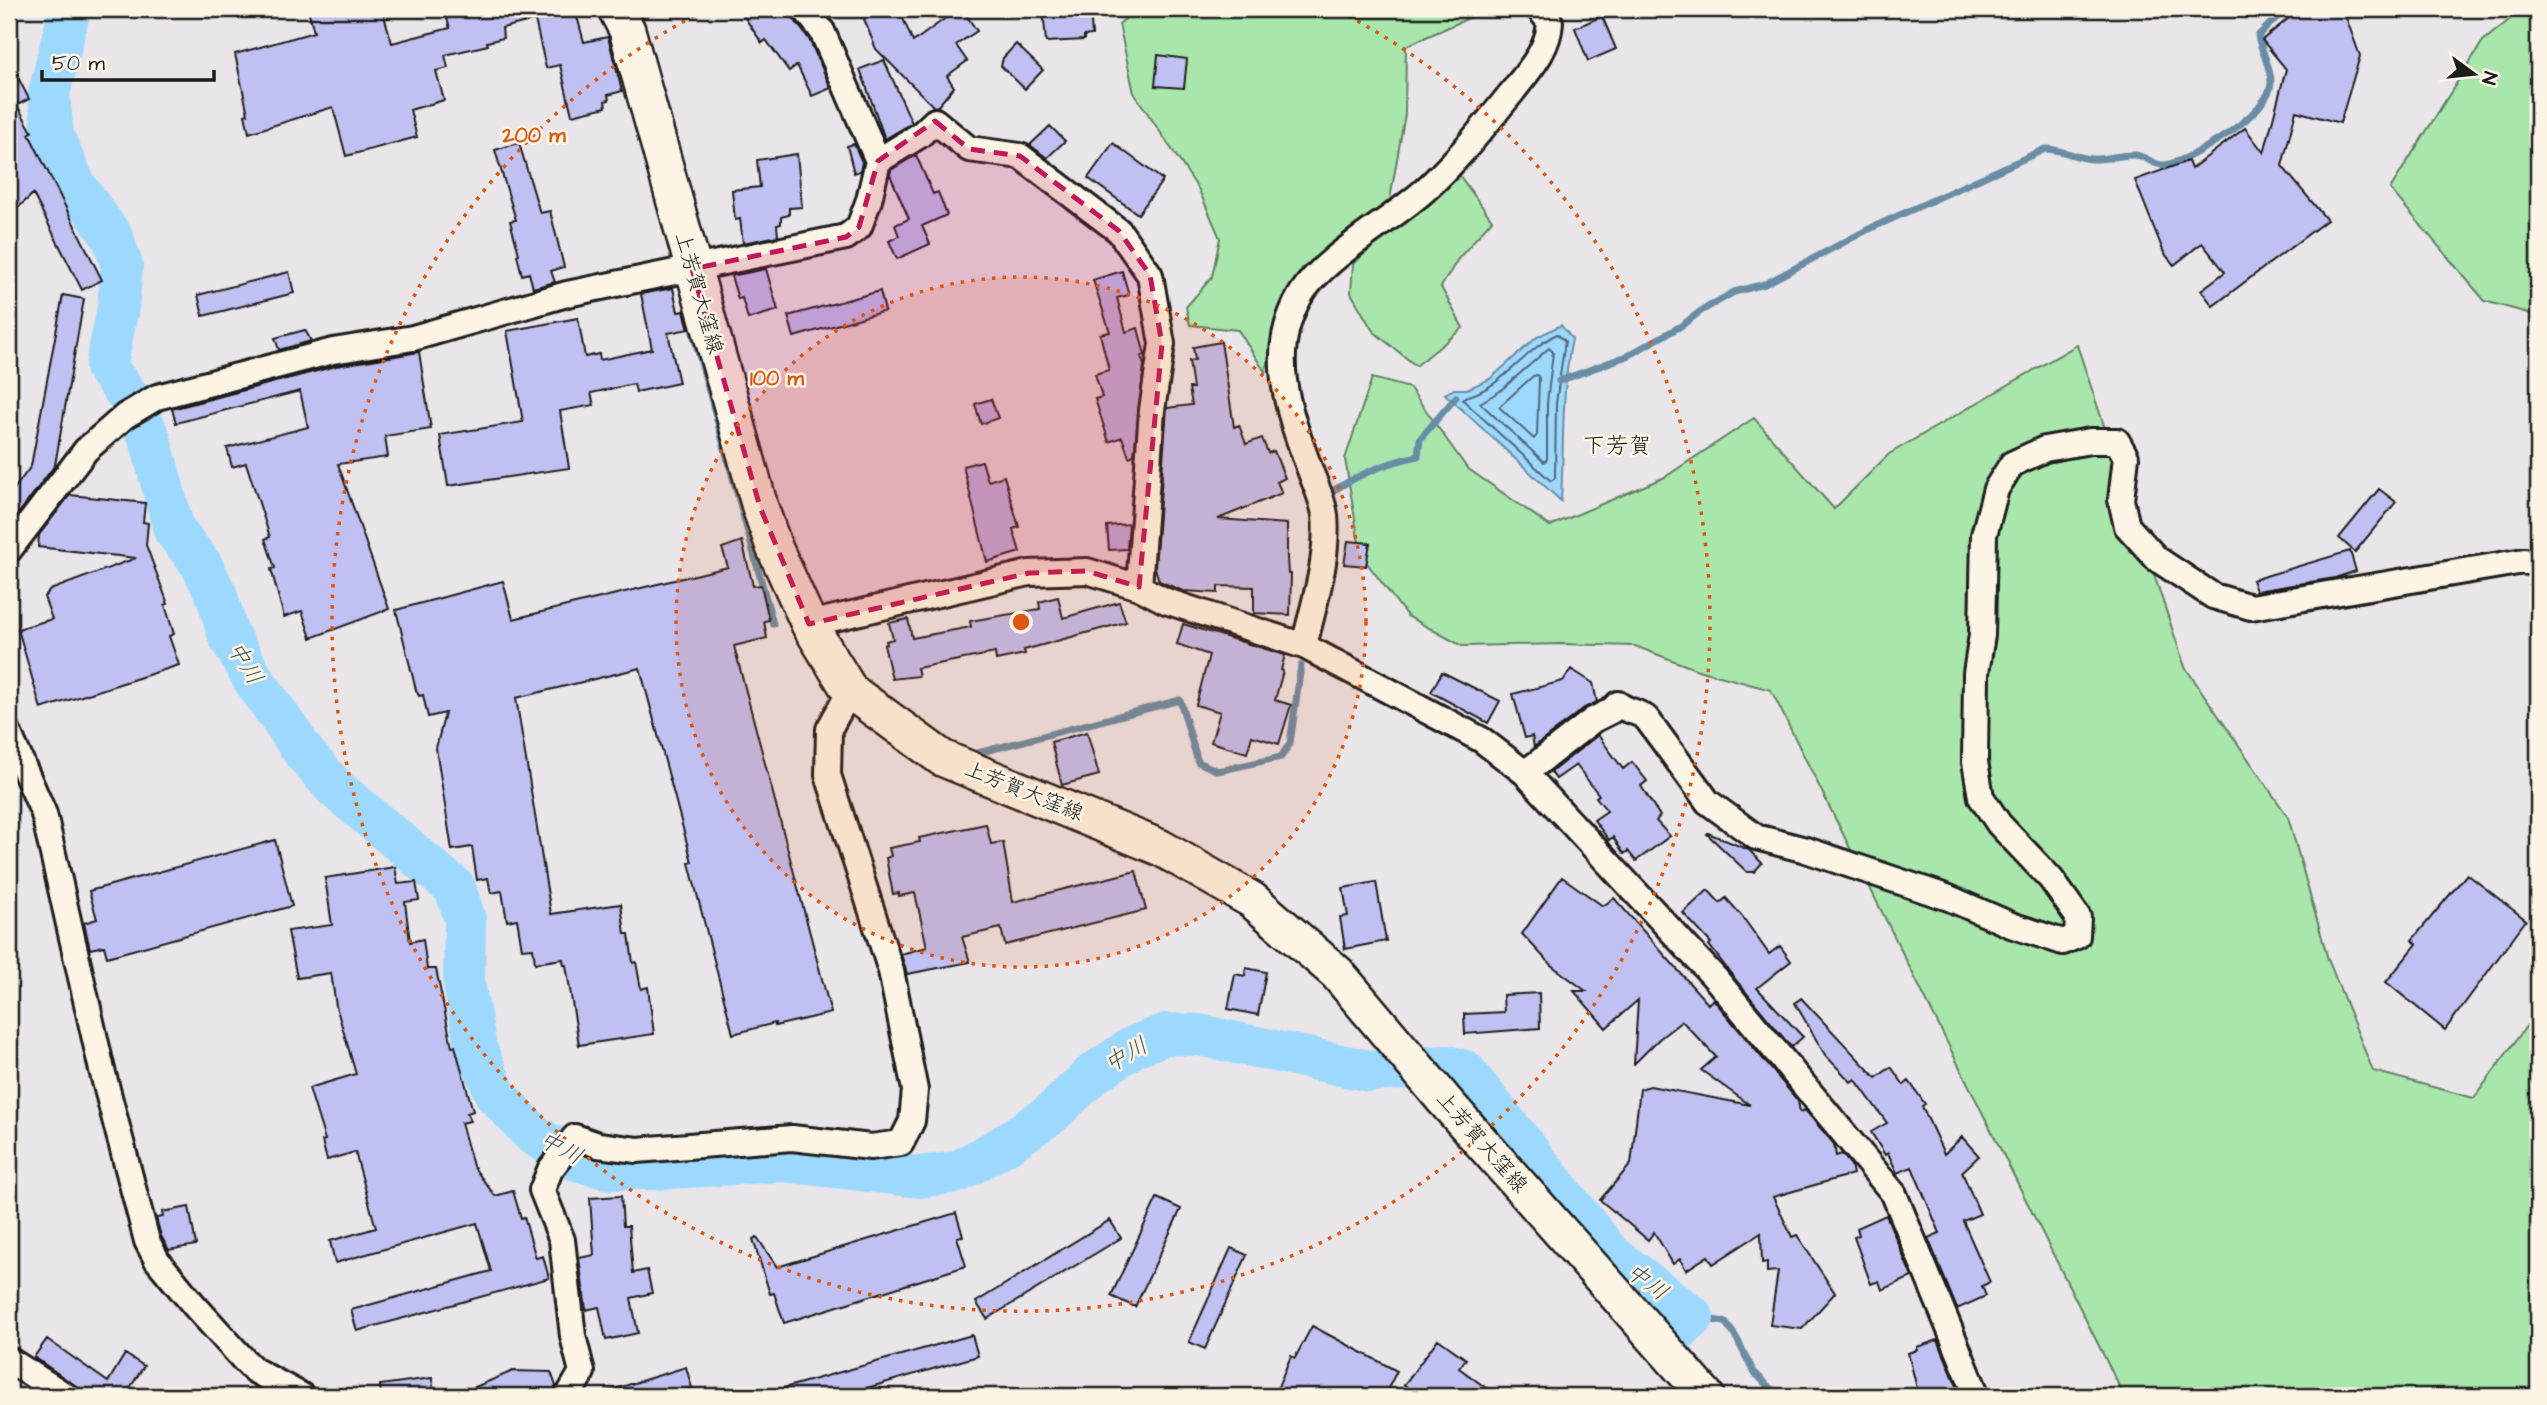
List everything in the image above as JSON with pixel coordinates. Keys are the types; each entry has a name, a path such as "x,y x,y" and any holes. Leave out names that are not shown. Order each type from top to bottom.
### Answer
{"main road":[{"name":"上芳賀大窪線","path":"616,9 627,30 760,508 808,624 850,691 942,758 1161,848 1252,900 1337,973 1692,1390"}],"street":[{"path":"9,550 86,450 134,411 157,397 333,351 413,338 567,294 846,237 859,227 869,200 878,161 822,31 805,9"},
{"path":"1304,646 1326,536 1324,511 1287,407 1282,353 1289,321 1300,296 1318,273 1424,191 1465,151 1545,47 1550,22 1539,9"},
{"path":"878,161 920,135 935,121 969,149 1020,156 1119,231 1150,275 1162,344 1152,410 1139,587"},
{"path":"1525,773 1618,704 1625,710 1644,715 1708,802 1756,837 1806,850 1950,898 2011,925 2063,942 2077,936 2078,917 2051,878 1993,815 1981,797 1975,762 1976,673 1982,635 1984,535 1996,489 2012,464 2045,449 2090,441 2116,441 2126,457 2121,500 2127,526 2157,559 2213,596 2251,607 2524,561 2538,564"},
{"path":"808,624 1029,573 1087,571 1139,587 1166,601 1304,646 1482,740 1525,773 1716,979 1894,1194 1977,1396"},
{"path":"568,1396 582,1372 573,1336 562,1240 542,1190 563,1152 575,1138 598,1145 637,1150 792,1138 871,1147 901,1143 912,1121 915,1090 891,971 828,775 829,729 850,691"},
{"path":"9,734 44,814 102,1070 146,1241 157,1260 194,1305 254,1370 302,1396"},
{"path":"9,1360 66,1396"}],"highlighted area":[{"path":"935,121 969,149 1020,156 1119,231 1150,275 1162,344 1139,587 1087,571 1029,573 809,624 760,507 692,269 846,237 859,227 878,161"}],"green space":[{"path":"1137,9 1489,9 1406,46 1405,114 1389,205 1323,258 1302,268 1281,307 1265,372 1238,330 1190,325 1186,307 1212,277 1220,238 1199,190 1134,93 1119,24"},
{"path":"2523,9 2538,9 2538,316 2485,301 2390,189 2483,41"},
{"path":"1457,172 1492,220 1458,259 1441,287 1463,328 1416,366 1373,331 1351,293 1353,264"},
{"path":"2077,345 2185,667 2288,817 2328,959 2373,1071 2474,1098 2538,1010 2538,1396 2124,1396 1771,690 1698,670 1635,646 1462,646 1407,616 1361,555 1345,459 1372,378 1410,388 1467,468 1550,526 1665,477 1754,418 1834,509 1889,454"}],"water":[{"path":"1561,325 1572,339 1564,399 1561,501 1445,394 1454,389 1467,389 1490,379 1537,337"}],"building":[{"path":"308,9 382,9 392,43 450,28 444,9 575,9 584,42 608,37 622,91 608,95 606,107 572,115 560,65 546,68 535,20 502,28 503,38 487,42 488,45 445,55 448,68 436,71 444,100 410,110 417,137 346,156 333,107 249,133 245,115 248,114 235,54 314,32"},
{"path":"739,9 789,9 809,39 831,88 812,96 797,65 789,71 766,40 762,43"},
{"path":"860,9 899,9 913,42 958,9 962,9 977,31 956,45 967,61 947,76 954,87 938,106 934,107 876,49"},
{"path":"1043,9 1090,9 1092,35 1084,36 1084,40 1046,42"},
{"path":"2300,9 2343,9 2360,56 2340,123 2296,111 2282,166 2327,220 2213,306 2201,290 2225,272 2202,243 2174,265 2164,253 2135,180 2188,161 2191,169 2245,128 2264,153 2286,69 2262,40"},
{"path":"1602,16 1616,49 1588,61 1575,28"},
{"path":"1016,44 1043,70 1025,89 1001,66 1003,58"},
{"path":"1158,55 1187,59 1184,88 1155,86"},
{"path":"9,60 29,99 17,105 32,132 29,134 102,280 82,290 33,194 9,216"},
{"path":"884,60 912,123 885,139 860,69"},
{"path":"1050,126 1065,141 1047,158 1030,145"},
{"path":"519,143 540,213 550,211 564,267 551,271 555,282 533,288 529,273 522,275 510,221 516,220 495,150"},
{"path":"1113,143 1163,180 1138,214 1088,178"},
{"path":"854,144 862,162 860,171 854,173 847,146"},
{"path":"797,154 802,207 789,208 789,215 781,217 781,224 777,225 778,236 743,243 740,219 735,220 732,190 760,187 757,160"},
{"path":"916,155 933,194 938,192 947,215 922,226 930,244 897,259 889,241 899,236 895,225 909,219 890,175 891,170"},
{"path":"766,269 778,310 748,319 742,298 738,299 731,276"},
{"path":"1122,271 1129,295 1117,298 1126,332 1138,328 1145,355 1141,357 1144,365 1134,455 1129,457 1122,437 1109,442 1095,399 1102,397 1095,374 1109,370 1100,334 1110,332 1093,280"},
{"path":"289,272 294,293 203,316 198,295"},
{"path":"673,288 678,312 684,311 689,329 668,333 679,383 636,392 634,384 591,393 594,405 560,411 569,468 448,486 440,435 523,422 507,331 578,318 585,357 599,354 600,360 652,349 641,294"},
{"path":"880,291 885,311 794,337 788,316"},
{"path":"63,295 84,299 55,465 9,526 9,496 31,466"},
{"path":"305,330 311,341 279,350 275,338"},
{"path":"1221,342 1234,427 1239,425 1246,444 1262,438 1268,453 1274,451 1285,478 1277,482 1282,493 1218,519 1287,524 1288,574 1291,574 1290,615 1254,613 1254,587 1218,586 1218,593 1183,591 1159,581 1155,568 1167,408 1192,405 1189,388 1193,388 1189,361 1195,360 1193,347"},
{"path":"419,352 431,429 385,436 388,457 338,464 389,609 311,638 302,611 284,617 271,569 275,568 265,539 270,537 246,463 232,467 227,448 308,427 300,391 176,423 172,409 336,366"},
{"path":"991,399 998,418 981,424 975,404"},
{"path":"982,461 988,481 1004,476 1019,527 1013,529 1020,552 987,562 963,466"},
{"path":"2379,489 2396,502 2355,552 2339,538"},
{"path":"70,495 145,503 143,522 148,523 146,545 168,604 165,605 174,634 169,636 179,665 41,709 18,629 52,619 44,597 50,590 136,558 38,547 39,535"},
{"path":"1129,524 1127,549 1109,550 1107,526"},
{"path":"742,541 753,586 761,585 769,620 764,621 767,638 734,646 831,1013 733,1034 689,863 692,862 640,668 516,698 551,914 621,904 625,934 629,934 633,963 636,962 641,989 648,987 654,1034 579,1045 563,959 535,963 533,948 522,949 517,919 507,921 502,891 491,893 488,878 477,880 472,847 452,850 436,748 445,713 428,717 423,695 419,696 416,690 396,610 503,581 513,619 728,567 722,548"},
{"path":"1348,541 1370,543 1366,566 1344,564"},
{"path":"2350,551 2356,571 2335,578 2256,591 2252,580"},
{"path":"1058,597 1063,618 1119,602 1126,622 1024,650 1025,654 996,660 995,653 917,668 919,676 892,679 884,645 887,644 886,641 893,639 889,623 908,619 912,638 971,627 970,621 1040,609 1039,602"},
{"path":"1183,624 1285,655 1275,700 1291,705 1279,744 1252,736 1247,753 1211,742 1220,712 1196,705 1209,655 1177,644"},
{"path":"1571,669 1593,683 1597,702 1584,708 1534,747 1532,736 1525,738 1513,694 1563,681"},
{"path":"1442,672 1500,701 1488,723 1431,692"},
{"path":"1087,732 1099,775 1062,785 1051,742"},
{"path":"1598,735 1623,769 1632,762 1647,781 1641,786 1660,816 1656,821 1670,836 1636,861 1628,851 1624,854 1613,837 1609,840 1594,820 1607,811 1596,797 1599,795 1576,765 1556,779 1551,772"},
{"path":"986,824 991,844 1003,842 1013,902 1136,871 1146,910 1005,945 1001,928 962,937 970,962 907,974 901,954 927,947 915,893 899,896 899,893 893,894 886,858 891,856 889,848 920,842 919,838"},
{"path":"1708,833 1749,850 1762,863 1754,872 1747,872"},
{"path":"275,840 292,906 107,957 104,946 90,949 84,923 97,919 89,891"},
{"path":"395,867 398,884 416,882 419,900 405,902 410,942 423,939 427,969 436,969 452,1047 455,1046 473,1111 467,1113 470,1121 461,1123 473,1166 495,1196 513,1191 536,1258 543,1256 549,1278 357,1331 351,1310 491,1271 477,1223 335,1263 330,1241 376,1228 355,1152 327,1160 322,1141 325,1140 309,1088 356,1074 336,1006 331,973 297,978 288,931 332,925 325,878"},
{"path":"2467,874 2526,920 2445,1030 2386,982 2417,944 2412,940"},
{"path":"1562,877 1603,906 1614,898 1708,1004 1713,999 1798,1101 1800,1112 1805,1110 1834,1144 1836,1156 1842,1154 1851,1165 1853,1174 1773,1197 1792,1237 1797,1235 1835,1293 1802,1329 1770,1325 1778,1271 1767,1272 1767,1262 1762,1263 1761,1233 1713,1264 1708,1256 1686,1270 1680,1259 1673,1264 1654,1232 1648,1240 1600,1200 1631,1164 1640,1089 1650,1086 1750,1105 1701,1070 1716,1057 1682,1021 1634,1064 1638,1000 1606,1028 1574,991 1586,991 1551,965 1522,934"},
{"path":"1376,882 1386,941 1345,949 1340,917 1348,916 1343,888"},
{"path":"1708,890 1720,903 1726,898 1769,954 1780,946 1791,961 1757,988 1803,1037 1791,1047 1735,979 1709,945 1711,943 1683,913"},
{"path":"1246,968 1266,972 1258,1015 1228,1009 1235,974 1245,976"},
{"path":"1539,993 1540,1028 1465,1034 1464,1014 1504,1012 1503,995"},
{"path":"1801,998 1876,1078 1891,1067 1904,1085 1909,1081 1925,1104 1922,1106 1944,1154 1962,1137 1979,1156 1962,1172 1980,1214 1963,1221 1990,1282 1982,1286 1986,1296 1957,1309 1928,1238 1940,1233 1912,1167 1897,1173 1888,1153 1885,1155 1871,1132 1887,1123 1855,1079 1851,1082 1825,1055 1795,1003"},
{"path":"621,1196 623,1226 629,1226 633,1273 647,1270 652,1293 631,1298 638,1333 606,1340 599,1307 586,1310 579,1258 594,1255 590,1198"},
{"path":"1157,1198 1181,1209 1135,1307 1111,1296"},
{"path":"189,1207 196,1245 169,1250 161,1236 156,1218 163,1217 162,1212"},
{"path":"956,1213 963,1236 957,1237 966,1266 784,1323 774,1293 770,1294 753,1239 757,1237 777,1267"},
{"path":"1886,1215 1912,1277 1882,1290 1879,1281 1871,1284 1854,1237 1859,1235 1857,1228"},
{"path":"1110,1220 1121,1238 987,1319 976,1302"},
{"path":"1231,1248 1247,1255 1205,1349 1189,1342"},
{"path":"1312,1326 1397,1371 1384,1396 1274,1396 1291,1356 1295,1358"},
{"path":"972,1335 978,1356 839,1396 774,1396 773,1391"},
{"path":"47,1339 108,1382 125,1354 144,1366 126,1394 128,1396 90,1396 34,1357"},
{"path":"1438,1339 1466,1359 1459,1368 1497,1396 1420,1396 1404,1385"},
{"path":"1938,1340 1961,1396 1919,1396 1908,1353"},
{"path":"686,1367 692,1388 666,1396 606,1396 605,1392"},
{"path":"513,1371 551,1372 556,1386 553,1396 454,1396"},
{"path":"432,1378 434,1396 381,1396 380,1385"}],"waterway":[{"name":"中川","path":"70,9 49,93 53,136 75,185 113,238 122,266 118,308 106,367 133,402 150,439 174,530 201,564 217,596 228,634 252,677 305,754 335,788 455,888 465,919 464,983 476,1048 496,1095 534,1135 576,1160 609,1169 782,1161 919,1177 957,1172 1003,1146 1052,1113 1093,1074 1133,1047 1166,1034 1199,1035 1369,1071 1447,1066 1465,1071 1610,1254 1693,1317 1676,1334"},
{"path":"1559,381 1627,356 1734,292 1765,284 1867,230 2045,149 2092,159 2135,155 2161,165 2193,155 2245,120 2268,94 2271,77 2258,36 2285,9"},
{"path":"689,318 773,624"},
{"path":"1326,495 1370,471 1418,456 1420,439 1456,397"},
{"path":"978,753 1180,700 1198,762 1218,771 1281,757 1290,743 1301,666"},
{"path":"1693,1317 1725,1322 1736,1337 1753,1371 1778,1396"}],"district":[{"name":"下芳賀","path":"1617,446"}]}
